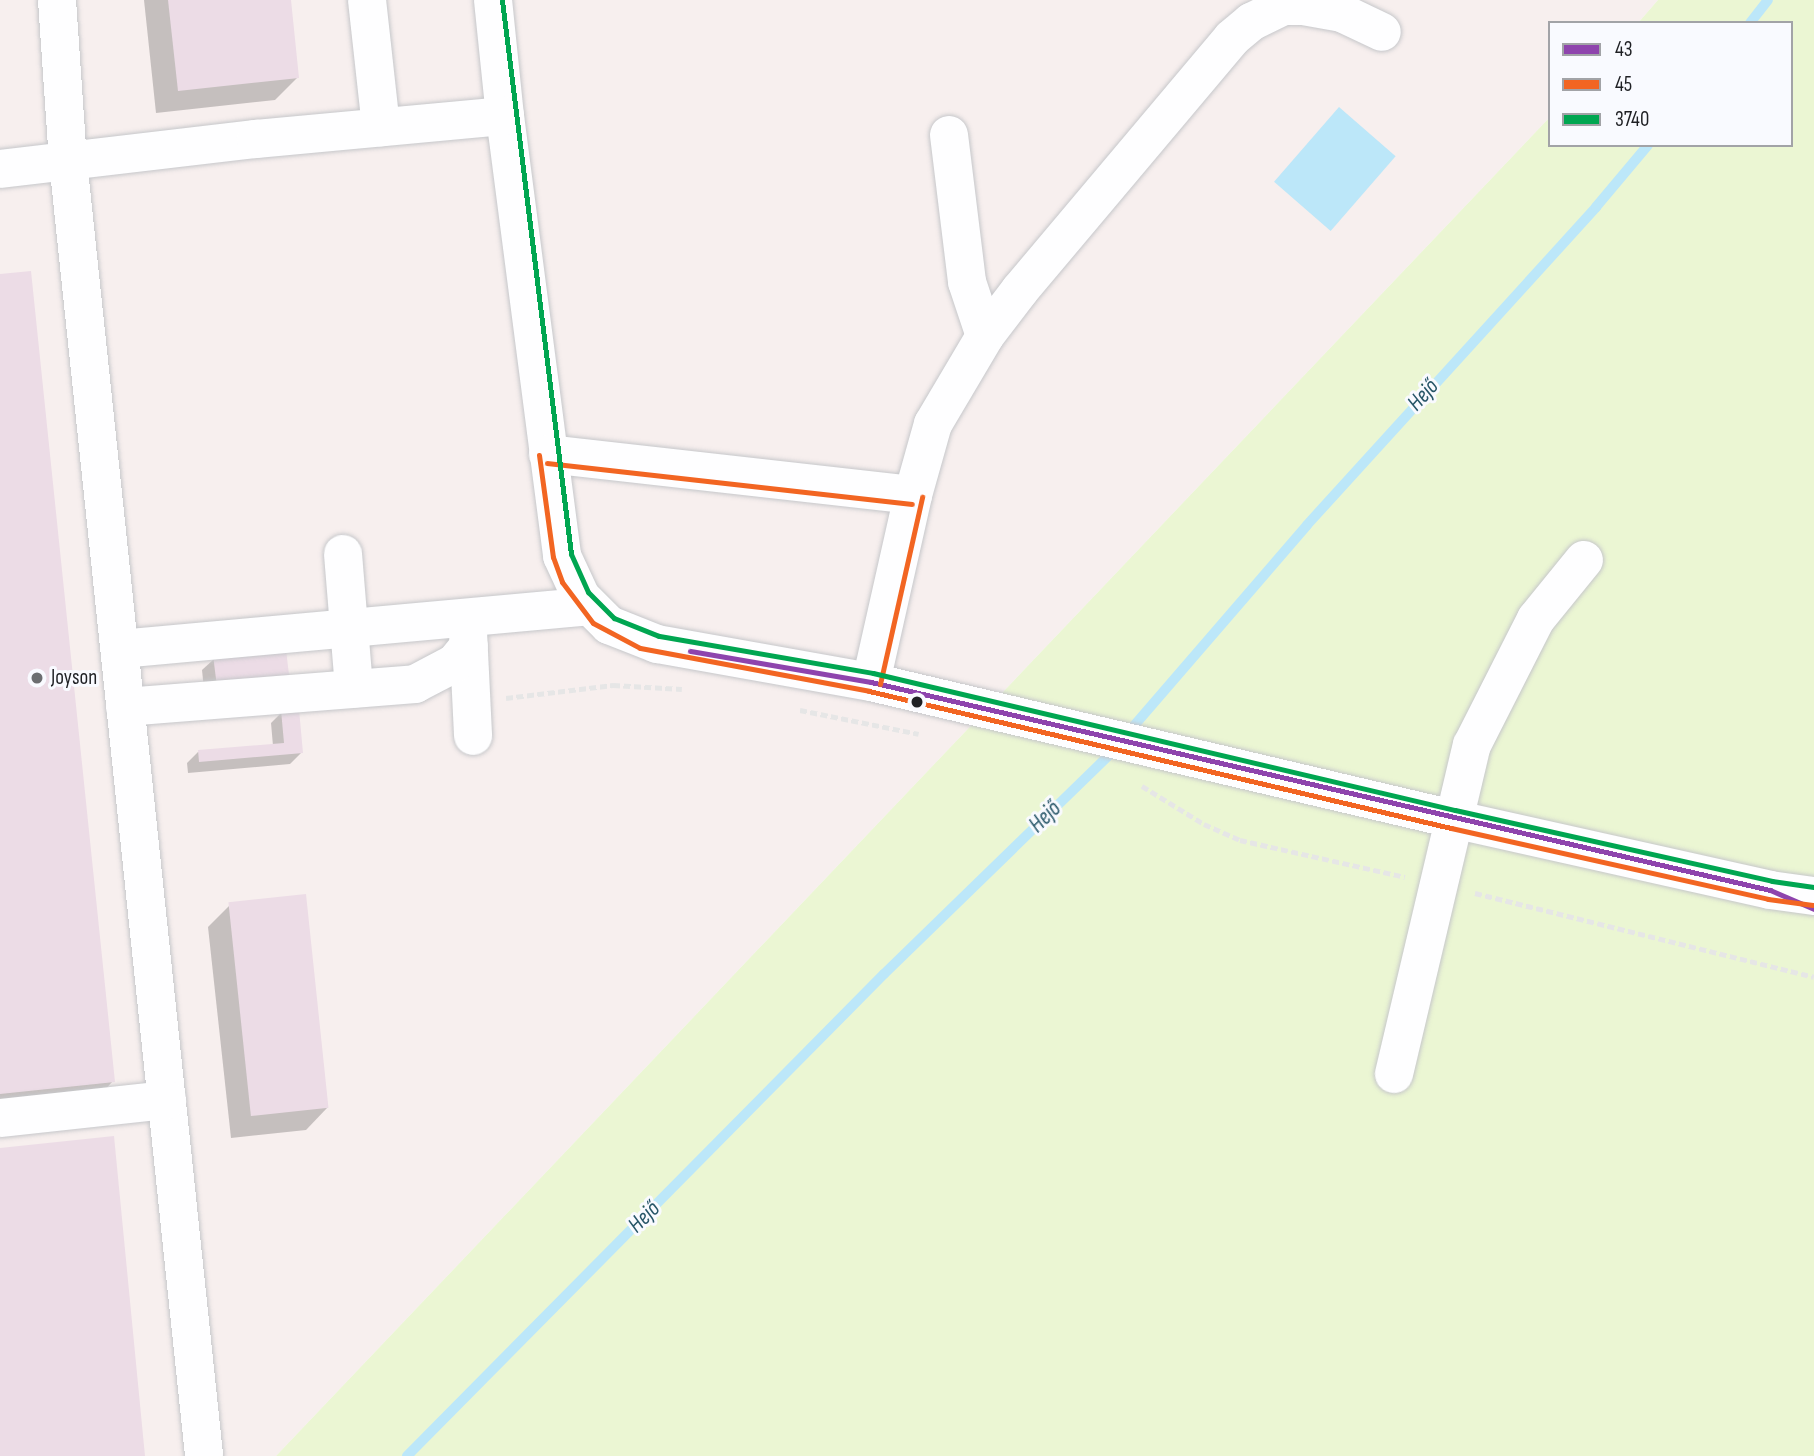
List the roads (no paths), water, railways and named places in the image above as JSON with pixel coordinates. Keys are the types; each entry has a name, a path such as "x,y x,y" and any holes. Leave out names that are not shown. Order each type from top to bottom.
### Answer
{"street":[{"path":"57,0 68,161 204,1456"},
{"path":"367,0 381,127"},
{"path":"493,0 505,116 562,556 570,578 588,606 609,625 657,644 871,682 1453,819 1770,890 1814,896"},
{"path":"871,682 913,495 933,424 985,336 1223,48 1251,22 1283,6 1303,6 1342,13 1382,32"},
{"path":"0,169 505,116"},
{"path":"949,135 967,282 985,336"},
{"path":"548,454 913,495"},
{"path":"343,554 354,689"},
{"path":"1394,1074 1472,746 1536,619 1584,560"},
{"path":"120,649 350,626 468,631 588,606"},
{"path":"125,707 415,684 455,663 468,631"},
{"path":"468,631 472,719"},
{"path":"1770,890 1814,909"},
{"path":"0,1118 167,1100"}],"water":[{"path":"1339,107 1396,156 1331,231 1274,182"}],"waterway":[{"name":"Hejő","path":"1752,21 1768,0"},
{"name":"Hejő","path":"1126,735 1307,525 1596,207 1646,147"},
{"name":"Hejő","path":"407,1456 884,974 1116,748"}],"place":[{"name":"Joyson","path":"37,678"}]}
